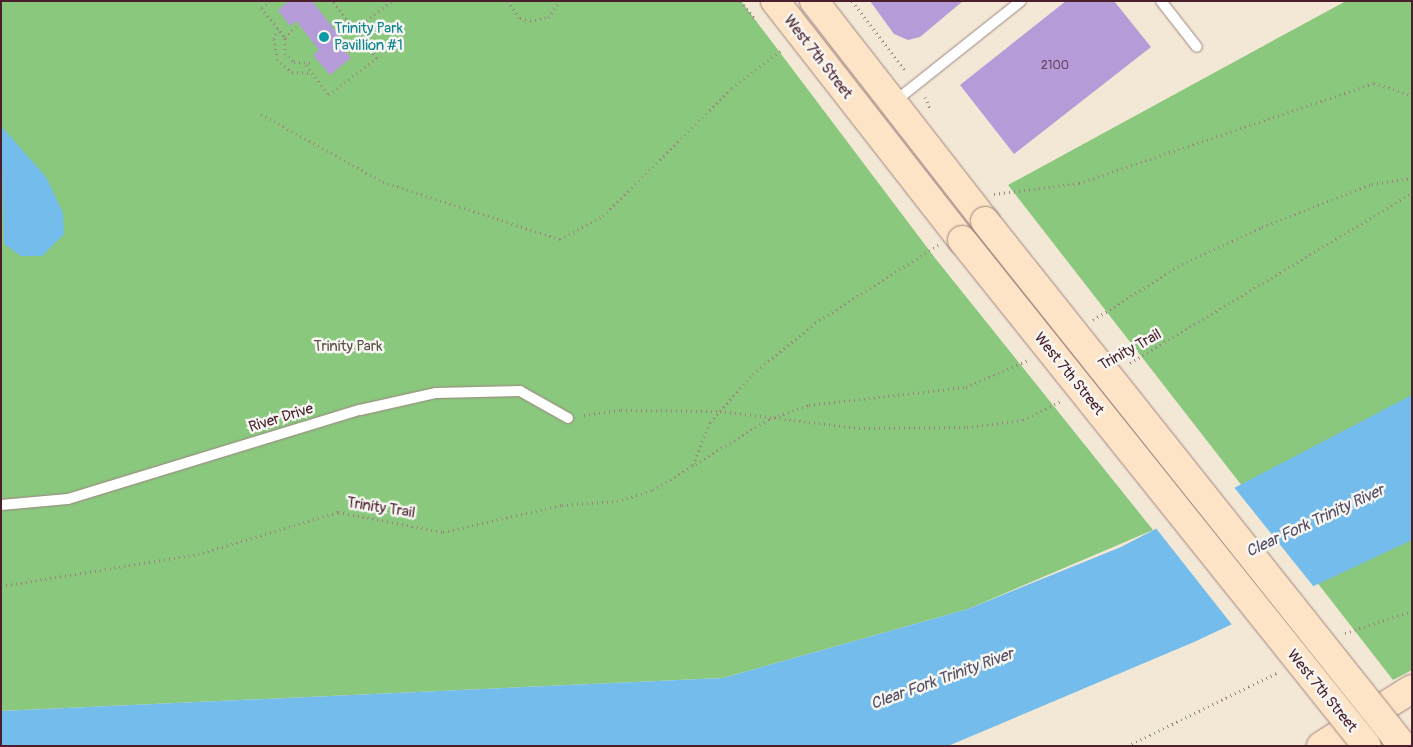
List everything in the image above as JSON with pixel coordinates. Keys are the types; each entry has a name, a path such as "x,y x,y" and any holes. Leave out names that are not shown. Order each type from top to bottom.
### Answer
{"main road":[{"name":"West 7th Street","path":"774,1 950,243 1367,746"},
{"name":"West 7th Street","path":"814,1 985,221 1403,746"},
{"path":"1321,746 1412,689"}],"lane":[{"path":"893,102 1021,1"},
{"path":"1161,1 1197,47"},
{"name":"River Drive","path":"1,505 68,499 360,410 436,392 520,391 568,418"}],"path":[{"path":"270,1 261,8 284,38 289,58 306,65 329,95 377,58 332,1"},
{"path":"355,30 392,1"},
{"path":"507,1 520,18 530,21 548,17 560,1"},
{"path":"852,1 929,102 931,117"},
{"path":"284,38 296,26"},
{"path":"278,29 274,49 280,63 292,72 312,73"},
{"path":"261,114 383,182 560,239 603,216 732,88 782,50"},
{"path":"306,65 313,63"},
{"path":"989,194 1079,183 1374,83 1412,94"},
{"path":"1091,322 1182,264 1271,224 1372,184 1412,178"},
{"name":"Trinity Trail","path":"1125,365 1412,193"},
{"path":"693,465 701,438 720,411 753,374 815,323 950,243"},
{"name":"Trinity Trail","path":"1,586 198,554 338,512 443,532 562,505 617,501 653,490 769,419 809,405 966,387 1036,356"},
{"name":"Trinity Trail","path":"568,418 621,410 720,411 769,419 859,428 967,427 1023,420 1067,398"},
{"path":"1341,635 1358,626 1412,611"},
{"path":"1127,746 1283,670"}],"green space":[{"name":"Trinity Park","path":"1,1 741,1 935,258 1153,530 968,609 723,678 1,711"},
{"path":"1346,1 1412,1 1412,670 1393,680 1008,185"}],"water":[{"path":"1,126 46,177 63,213 64,234 42,256 21,256 4,244"},
{"name":"Clear Fork Trinity River","path":"1412,395 1412,540 1194,642 948,746 1,746 1,711 723,678 968,609 1121,547"}],"pier":[{"path":"1233,486 1314,587 1233,626 1155,527"}],"building":[{"name":"Trinity Park Pavillion #1","path":"289,1 312,1 349,48 345,51 351,58 330,75 313,55 319,50 296,21 290,26 278,10"},
{"path":"870,1 963,1 920,37 908,40 894,34"},
{"path":"1066,1 1114,1 1151,47 1014,154 960,85"}],"place":[{"name":"Trinity Park Pavillion #1","path":"324,37"}]}
